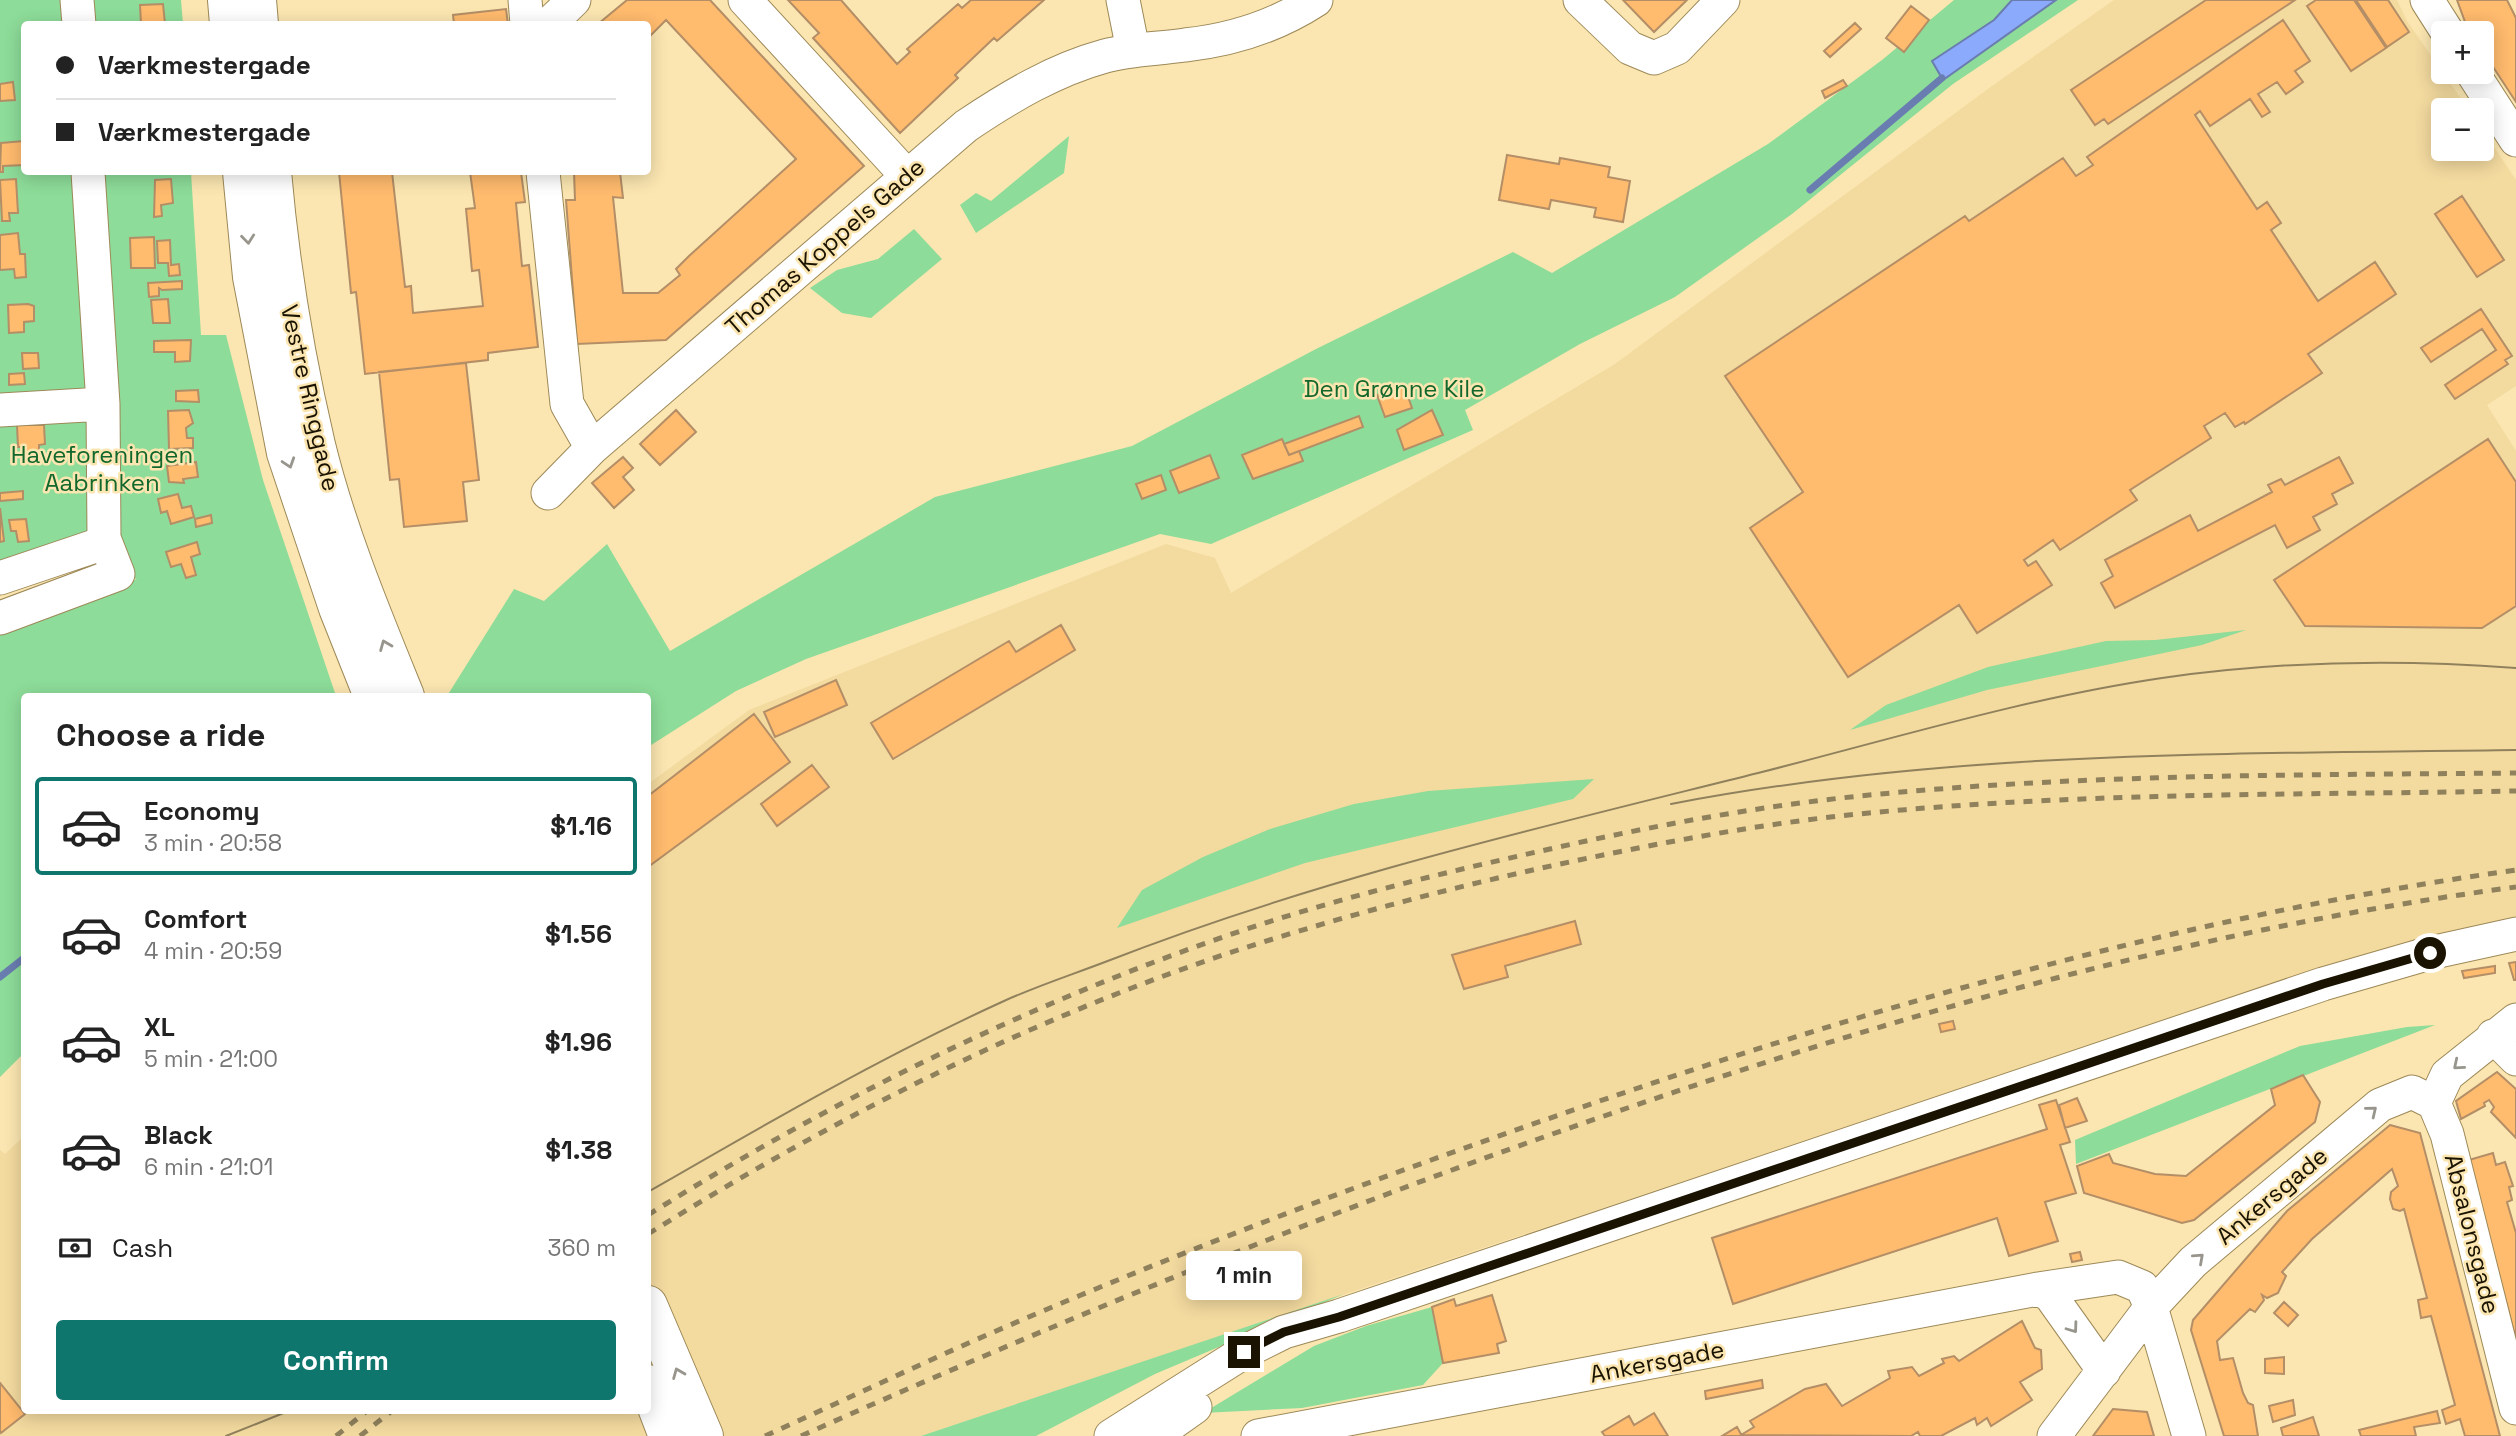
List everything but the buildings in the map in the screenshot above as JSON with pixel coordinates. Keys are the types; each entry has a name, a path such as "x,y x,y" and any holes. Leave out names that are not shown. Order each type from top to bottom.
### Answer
{"main road":[{"path":"227,0 229,21"},
{"path":"257,0 260,21"},
{"name":"Vestre Ringgade","path":"242,175 252,277 286,453 351,601 403,693"},
{"name":"Vestre Ringgade","path":"272,175 283,274 316,446 372,693"},
{"path":"651,1312 704,1436"},
{"path":"651,1392 668,1436"}],"street":[{"path":"77,0 79,21"},
{"path":"525,0 527,21"},
{"path":"552,21 574,0"},
{"path":"745,0 907,176"},
{"path":"1123,0 1133,50"},
{"name":"Thomas Koppels Gade","path":"548,493 592,448 907,176 966,126 1021,89 1102,57 1133,50 1229,38 1270,25 1316,0"},
{"path":"1580,0 1630,48 1654,58 1676,48 1723,0"},
{"path":"2427,0 2440,21"},
{"path":"2480,84 2516,140"},
{"path":"0,618 118,574 104,538 103,404 88,175"},
{"path":"543,175 567,404 592,448"},
{"path":"0,410 103,404"},
{"path":"0,578 95,546 104,538"},
{"path":"1111,1436 1244,1352 1284,1332 1339,1317 2323,984 2430,953 2516,934"},
{"path":"2434,1103 2447,1075 2504,1028 2516,1059"},
{"name":"Ankersgade","path":"1267,1435 2038,1289 2118,1277 2142,1287 2151,1307 2193,1262 2380,1105 2412,1092 2434,1103"},
{"name":"Absalonsgade","path":"2434,1103 2447,1134 2516,1408"},
{"path":"2038,1289 2050,1295 2104,1371"},
{"path":"2054,1436 2151,1307"},
{"path":"2151,1307 2189,1436"},
{"path":"1154,1436 1218,1390 1339,1317"}],"shaded area":[{"path":"2114,0 2397,0 2407,21 2431,55 2431,84 2451,84 2461,98 2431,98 2431,161 2494,161 2494,147 2516,180 2516,386 2487,405 2516,451 2516,917 2425,937 2317,969 921,1436 0,1436 0,1150 5,1154 21,1139 21,1414 651,1414 651,782 749,710 1166,544 1215,558 1231,593 1615,364 1992,86"}],"green space":[{"name":"Haveforeningen Aabrinken","path":"0,0 181,0 183,21 21,21 21,175 191,175 201,335 226,335 263,480 335,693 21,693 21,1056 0,1077 0,627 137,579 64,566 0,587"},
{"name":"Den Grønne Kile","path":"1954,0 2078,0 1953,84 1792,214 1675,297 1580,344 1465,410 1473,430 1211,544 1160,534 806,659 736,691 651,745 651,693 449,693 514,589 544,601 607,544 670,651 935,497 1132,446 1316,349 1513,252 1552,273 1768,144 1882,60"},
{"path":"1069,136 1064,173 976,233 960,205 976,193 991,201"},
{"path":"914,229 942,259 871,318 842,313 810,288 837,270 878,259"},
{"path":"2246,630 2202,645 1987,690 1850,730 1886,705 1988,667 2106,641 2155,640"},
{"path":"1594,779 1573,799 1305,863 1117,928 1142,890 1203,857 1270,829 1354,804 1428,791"},
{"path":"2435,1025 2076,1164 2075,1140 2300,1046 2407,1027"},
{"path":"1344,1294 1155,1374 1036,1436 921,1436"},
{"path":"1432,1307 1443,1363 1423,1385 1302,1408 1203,1413 1314,1346 1366,1326"}],"water":[{"path":"2012,0 2056,0 1943,80 1932,61 1994,20"}],"waterway":[{"path":"1810,190 1942,78"},
{"path":"0,977 21,960"}],"tram line":[{"path":"651,1190 868,1068 1016,996 1185,932 1428,857 1959,720 2111,686 2206,672 2294,665 2427,663 2516,668"},
{"path":"1671,804 1776,786 1987,764 2198,755 2516,750"},
{"path":"226,1436 281,1414"}],"railway":[{"path":"651,1213 787,1133 858,1095 1004,1024 1078,992 1267,922 1384,888 1463,869 1660,826 1860,796 2023,783 2105,780 2270,775 2516,773"},
{"path":"651,1232 789,1151 934,1074 1084,1007 1238,950 1365,912 1493,879 1687,839 1796,821 1950,806 2112,798 2516,791"},
{"path":"765,1436 1010,1325 1242,1230 1478,1143 1743,1053 1961,988 2181,932 2404,887 2516,870"},
{"path":"801,1436 1011,1344 1223,1257 1545,1136 1760,1064 1972,1000 2188,946 2406,903 2516,887"},
{"path":"336,1436 363,1414"},
{"path":"360,1436 388,1414"}],"route":[{"path":"1244,1352 1284,1332 1339,1317 2323,984 2430,953"}]}
